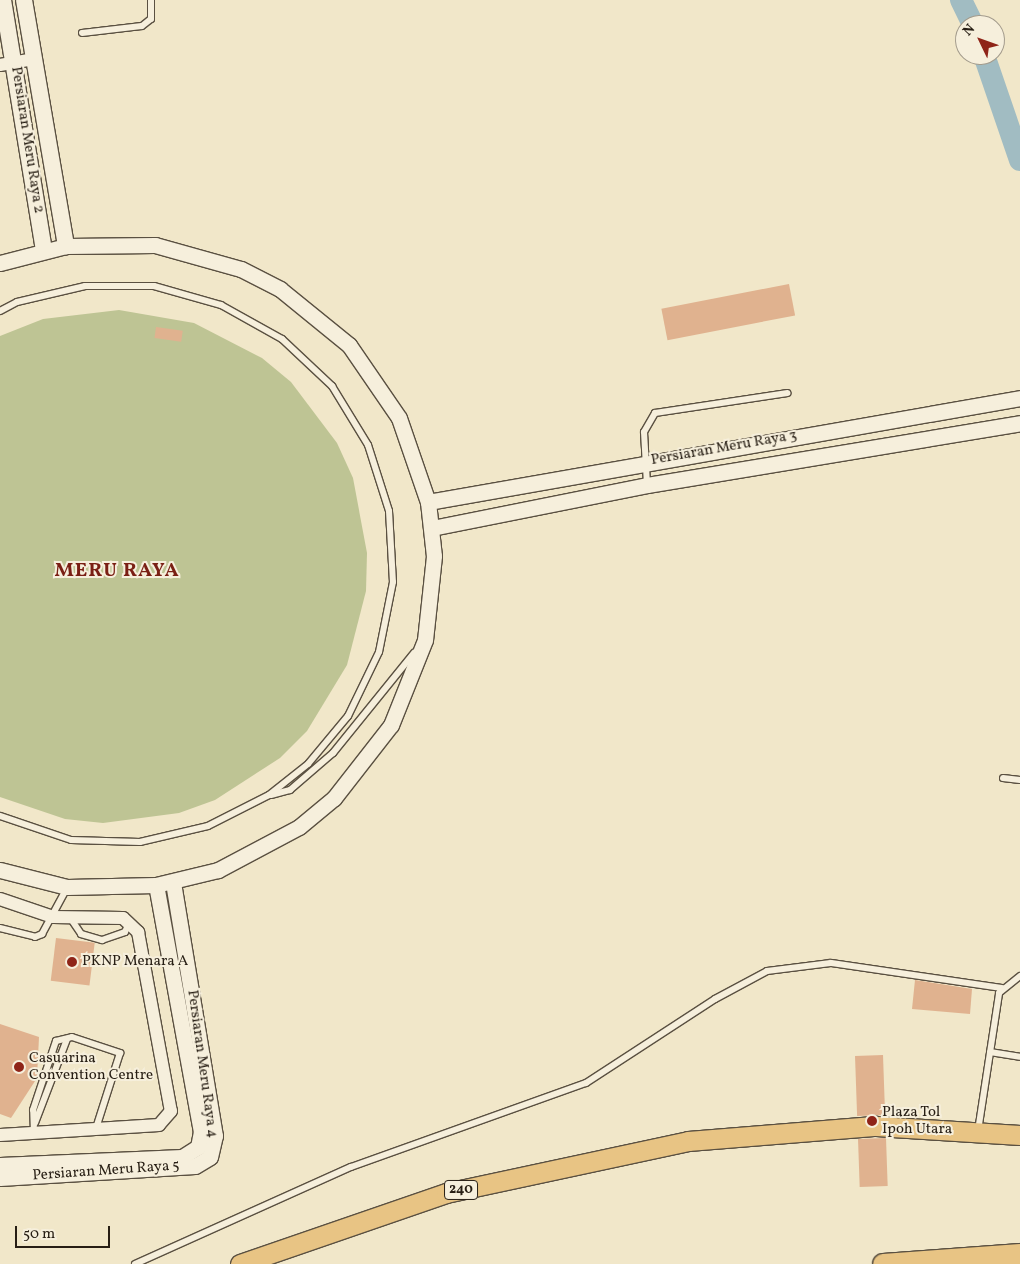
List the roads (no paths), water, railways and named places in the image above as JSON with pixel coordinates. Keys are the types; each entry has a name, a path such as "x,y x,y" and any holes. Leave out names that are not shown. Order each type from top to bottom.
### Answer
{"highway":[{"path":"883,1264 1020,1254"}],"main road":[{"name":"Persiaran Meru Raya 2","path":"3,0 7,64 44,250"},
{"name":"Persiaran Meru Raya 2","path":"24,0 66,246"},
{"name":"240","path":"240,1264 446,1193 688,1141 876,1126 1020,1135"}],"street":[{"path":"7,64 34,59"},
{"path":"0,263 44,250 66,246 155,245 199,254 241,269 294,299 349,345 376,380 406,434 428,502 432,528 433,584 424,640 391,725 334,798 260,851 173,882 156,885 67,886 0,870"},
{"name":"Persiaran Meru Raya 3","path":"428,502 644,461 1020,398"},
{"name":"Persiaran Meru Raya 3","path":"432,528 647,485 1020,424"},
{"name":"Persiaran Meru Raya 4","path":"173,882 215,1136 204,1152"},
{"name":"Persiaran Meru Raya 4","path":"156,885 204,1152"},
{"path":"0,899 53,916 70,919 107,915 129,923 138,932 171,1111 159,1125 35,1128 0,1135"},
{"name":"Persiaran Meru Raya 5","path":"0,1165 182,1156 204,1152"},
{"name":"Persiaran Meru Raya 5","path":"0,1178 195,1166 204,1152"}],"lane":[{"path":"82,33 142,26 151,19 151,0"},
{"path":"0,311 17,302 85,286 154,286 221,304 282,338 332,386 368,445 389,511 393,582 379,652 348,716 308,764 269,795 208,826 140,842 71,840 0,816"},
{"path":"647,485 644,461 644,432 655,413 787,393"},
{"path":"269,795 290,790 333,753 424,640"},
{"path":"1003,778 1020,780"},
{"path":"0,928 35,937 53,916 67,886"},
{"path":"70,919 81,934 102,940 126,932 129,923"},
{"path":"134,1264 351,1167 586,1083 715,999 767,970 831,962 1002,988 1020,976"},
{"path":"978,1133 1002,988"},
{"path":"35,1128 68,1038 120,1053 96,1128"},
{"path":"990,1052 1020,1057"}],"waterway":[{"path":"961,0 968,15"},
{"path":"987,65 1020,160"}],"place":[{"name":"PKNP Menara A","path":"72,962"},
{"name":"Casuarina Convention Centre","path":"19,1067"},
{"name":"Plaza Tol Ipoh Utara","path":"872,1121"}],"district":[{"name":"MERU RAYA","path":"117,571"}]}
